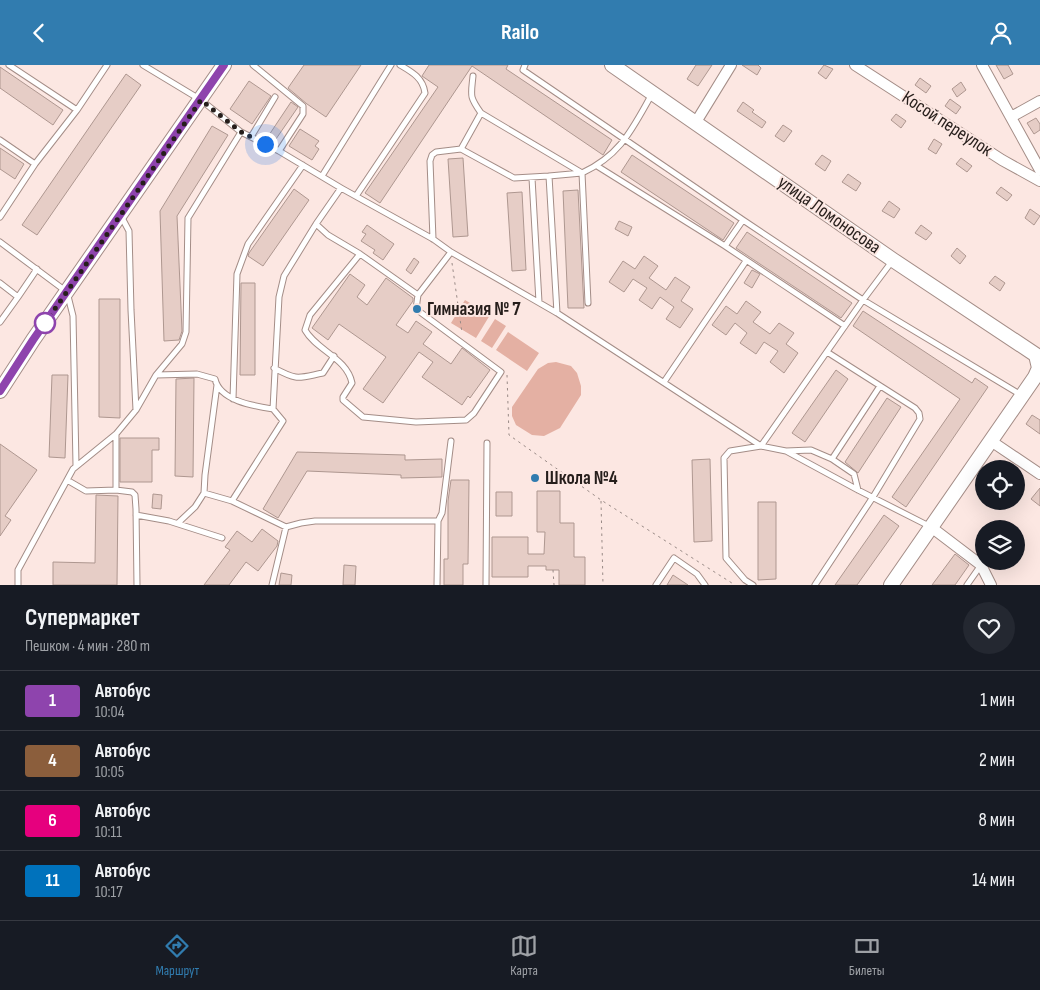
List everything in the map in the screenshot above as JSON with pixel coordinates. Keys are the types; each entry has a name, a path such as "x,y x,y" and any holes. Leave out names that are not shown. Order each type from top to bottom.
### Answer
{"main road":[{"path":"0,391 4,376 67,292 224,65"},
{"name":"улица Ломоносова","path":"612,65 1039,361"},
{"path":"891,585 1021,396 1039,361"}],"street":[{"path":"696,122 731,65"},
{"name":"Косой переулок","path":"856,65 1002,160 1040,181"},
{"path":"982,65 1015,115 1040,171"},
{"path":"1015,115 1040,101"},
{"path":"990,441 1040,475"},
{"path":"931,527 975,560"},
{"path":"984,570 991,585"}],"lane":[{"path":"9,65 77,110"},
{"path":"0,217 35,164 77,110 107,65"},
{"path":"142,65 201,100 241,132 322,175 341,188 557,313 761,446"},
{"path":"252,65 303,106 303,114 279,151"},
{"path":"322,175 391,65"},
{"path":"356,196 425,93 424,85 416,75 400,65"},
{"path":"525,65 524,69 743,221 863,300 1021,396"},
{"path":"473,76 471,96 480,113 582,173"},
{"path":"432,239 430,161 436,151 461,149 514,178 582,173 598,166 612,154 625,139 653,93"},
{"path":"251,137 275,97"},
{"path":"461,149 480,113"},
{"path":"18,585 18,570 76,465 116,434 136,410 156,375 182,344 186,332 188,218 241,132"},
{"path":"0,140 35,164"},
{"path":"233,399 237,274 248,244 303,165"},
{"path":"598,166 725,246 845,326"},
{"path":"582,173 588,303"},
{"path":"548,175 557,313"},
{"path":"532,177 539,302"},
{"path":"232,501 282,421 273,409 279,297 284,276 341,188"},
{"path":"120,216 129,231 136,410"},
{"path":"725,246 743,221"},
{"path":"316,224 328,235 360,254 418,295"},
{"path":"0,242 67,292 73,315 76,465"},
{"path":"360,254 310,315 304,330 309,337 334,356 351,378 352,383 343,400 363,417 416,422 466,420 474,413 501,371 416,309 418,295 450,252"},
{"path":"761,446 893,260"},
{"path":"664,382 746,261"},
{"path":"0,322 37,269"},
{"path":"0,283 18,297"},
{"path":"814,585 873,497 920,419 919,413 915,409 827,352"},
{"path":"274,368 292,378 300,378 323,373 334,356"},
{"path":"156,375 203,374 215,379 217,385 204,493 195,507 178,523"},
{"path":"217,385 233,399 244,404 273,409"},
{"path":"832,459 880,386"},
{"path":"116,434 116,490"},
{"path":"437,585 438,521 442,513 451,441"},
{"path":"486,585 487,443"},
{"path":"753,585 726,558 724,458 730,451 761,446 786,451 811,450 832,459 854,474 858,490"},
{"path":"786,451 931,527"},
{"path":"67,480 86,491 116,490 135,495 137,585"},
{"path":"204,493 232,501 286,527 315,521 438,521"},
{"path":"136,515 178,523 222,538"},
{"path":"272,585 286,527"},
{"path":"656,585 674,558 697,574 705,585"},
{"path":"967,585 978,570"}],"path":[{"path":"450,252 463,339"},
{"path":"507,374 509,435 601,500 735,585"},
{"path":"601,500 603,585"},
{"path":"554,570 554,585"}],"shaded area":[{"path":"465,300 490,315 476,338 451,323"},
{"path":"495,319 506,326 492,348 481,341"},
{"path":"508,332 539,353 527,371 496,350"},
{"path":"556,362 571,366 577,373 581,386 581,395 560,428 544,436 532,435 516,425 512,416 512,407 538,369 548,363"}],"building":[{"path":"304,65 361,65 326,117 288,88"},
{"path":"429,65 508,65 506,69 612,140 603,155 472,66 380,203 365,193 438,87 422,76"},
{"path":"696,65 712,65 698,86 687,79"},
{"path":"742,65 758,65 761,68 757,75"},
{"path":"824,65 833,69 826,79 818,73"},
{"path":"996,65 1008,65 1013,74 1004,79"},
{"path":"0,67 63,110 53,125 0,88"},
{"path":"126,74 141,85 37,235 22,225"},
{"path":"920,78 931,86 926,93 915,85"},
{"path":"249,81 271,96 252,124 230,109"},
{"path":"961,82 966,90 957,97 952,89"},
{"path":"950,99 961,107 956,114 945,106"},
{"path":"291,102 298,107 276,139 269,135"},
{"path":"743,102 754,110 752,112 766,122 762,128 737,111"},
{"path":"896,114 906,121 901,128 891,120"},
{"path":"1036,118 1040,124 1040,130 1034,134 1027,123"},
{"path":"783,125 792,131 784,142 775,136"},
{"path":"212,126 228,135 177,216 182,331 179,340 164,341 160,211"},
{"path":"300,129 319,141 315,146 319,149 312,160 289,146"},
{"path":"934,139 942,144 936,154 928,149"},
{"path":"0,148 24,164 15,179 0,169"},
{"path":"632,155 734,223 723,240 621,172"},
{"path":"822,155 831,161 825,171 815,164"},
{"path":"463,158 468,236 453,237 448,159"},
{"path":"961,158 972,166 967,172 956,164"},
{"path":"848,174 861,183 856,191 842,182"},
{"path":"1001,187 1012,195 1007,201 996,193"},
{"path":"294,189 309,200 263,266 248,256 249,253"},
{"path":"578,190 584,308 568,308 563,191"},
{"path":"522,192 526,270 512,271 507,193"},
{"path":"889,201 900,209 894,218 882,211"},
{"path":"1030,209 1040,216 1034,225 1025,218"},
{"path":"619,221 632,227 628,236 615,229"},
{"path":"367,225 394,244 383,260 373,253 375,250 361,241 366,234 362,232"},
{"path":"921,225 932,233 926,240 915,233"},
{"path":"747,232 852,303 841,318 736,248"},
{"path":"957,248 966,256 960,264 951,256"},
{"path":"644,256 658,266 649,278 666,290 675,277 690,287 681,301 693,309 680,328 666,319 674,307 660,297 652,309 639,300 647,288 633,279 624,292 609,282 623,261 635,269"},
{"path":"414,258 419,262 411,274 406,270"},
{"path":"752,270 760,274 752,288 744,283"},
{"path":"350,274 365,285 357,297 367,305 386,278 413,298 413,301 396,325 408,333 416,321 432,332 423,344 451,364 462,348 490,370 470,398 468,396 462,405 422,377 433,362 419,352 383,403 363,389 386,357 339,324 328,340 312,328"},
{"path":"995,276 1005,283 1000,291 989,283"},
{"path":"241,283 255,283 255,375 240,375"},
{"path":"99,299 120,299 120,418 99,417"},
{"path":"746,301 761,312 753,322 770,334 779,323 794,333 786,344 798,353 784,373 770,362 778,351 764,342 756,354 740,343 747,333 735,323 726,335 712,325 726,306 737,314"},
{"path":"863,311 972,383 975,378 988,387 906,507 892,497 960,399 853,326"},
{"path":"836,370 848,379 805,442 792,433"},
{"path":"52,375 68,375 65,458 49,457"},
{"path":"194,378 193,477 175,476 176,379"},
{"path":"887,398 901,407 858,473 845,462"},
{"path":"1032,415 1040,420 1040,434 1026,424"},
{"path":"120,438 159,438 159,450 152,450 152,482 120,482"},
{"path":"0,444 37,470 5,516 11,520 0,536"},
{"path":"297,452 405,455 405,460 442,459 442,477 401,478 401,475 307,471 278,518 263,509"},
{"path":"710,459 712,541 694,542 692,460"},
{"path":"451,480 469,480 468,564 463,564 463,585 444,585 444,559 448,559 448,501"},
{"path":"1040,488 1040,506 1031,499"},
{"path":"537,491 560,491 560,523 574,523 574,557 585,557 585,585 559,585 559,570 546,570 546,566 528,566 528,577 492,577 492,537 528,537 528,554 544,554 545,532 537,532"},
{"path":"496,492 512,492 512,516 496,516"},
{"path":"153,494 162,495 161,509 152,508"},
{"path":"96,495 118,496 117,585 53,585 53,562 95,563"},
{"path":"758,502 776,502 776,579 758,580"},
{"path":"884,515 899,526 857,585 835,585"},
{"path":"262,529 278,541 277,546 258,571 246,562 229,585 204,585 230,550 225,547 237,531 252,542"},
{"path":"955,554 969,565 955,585 932,585"},
{"path":"344,565 356,566 355,585 343,585"},
{"path":"281,573 292,575 291,585 279,585"},
{"path":"673,575 688,585 667,585"}],"bus line":[{"name":"1","path":"0,391 33,340 224,65"}],"place":[{"name":"Гимназия № 7","path":"417,309"},
{"name":"Школа №4","path":"535,478"}],"route":[{"path":"45,323 201,100 241,132 265,144"}]}
